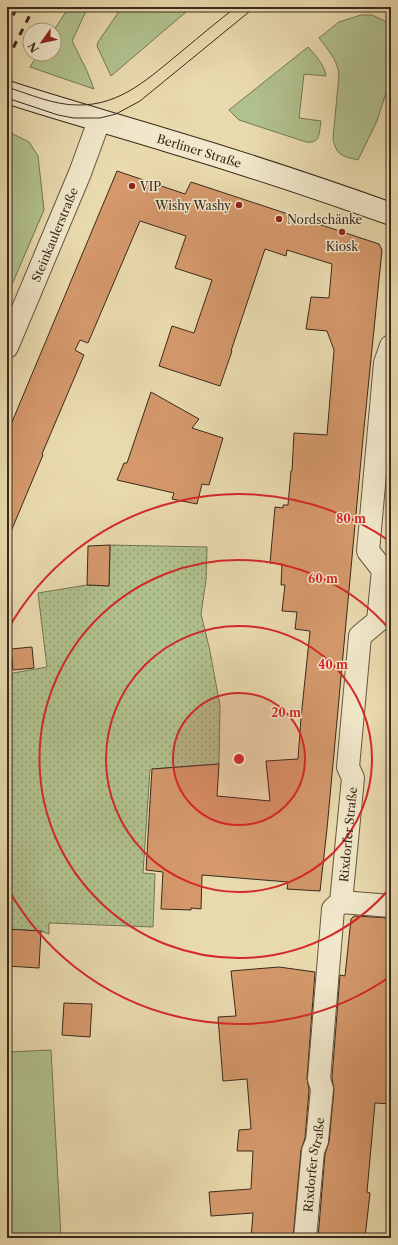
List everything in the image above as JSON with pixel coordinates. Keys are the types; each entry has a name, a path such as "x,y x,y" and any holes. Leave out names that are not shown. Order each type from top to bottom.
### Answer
{"street":[{"name":"Berliner Straße","path":"7,92 271,172 391,214"},
{"name":"Steinkaulerstraße","path":"7,347 80,173 99,121"},
{"name":"Rixdorfer Straße","path":"305,1238 313,1151 317,1141 321,1104 322,1089 319,1079 333,909 341,902 353,778 348,767 360,636 378,621 385,606 383,570 368,551 385,363 391,346"},
{"path":"341,902 391,906"}],"green space":[{"path":"69,7 88,7 72,41 94,89 30,67 33,62 62,62 62,22 59,22"},
{"path":"122,7 186,7 186,12 111,76 97,46 98,42"},
{"path":"187,7 209,7 202,12 187,9"},
{"path":"361,15 372,15 385,21 391,29 391,77 377,121 358,160 344,156 336,149 333,139 339,74 334,59 319,38 339,22"},
{"path":"308,47 322,64 326,76 304,74 299,118 321,121 317,139 311,142 306,142 239,120 229,110"},
{"path":"7,131 29,142 38,156 44,210 7,296"},
{"path":"391,151 391,172 387,171 386,167"},
{"path":"110,545 207,547 206,580 201,614 210,651 220,706 219,764 150,770 143,873 155,874 153,927 49,923 49,934 41,931 7,929 7,707 13,673 47,667 38,593 87,585 109,586"},
{"path":"51,1050 61,1238 7,1238 7,1052"}],"building":[{"path":"117,171 185,194 191,182 379,244 382,250 320,891 287,889 288,882 202,875 201,909 161,909 163,872 146,870 152,769 219,764 217,796 270,801 266,761 298,759 310,631 295,629 297,612 282,611 285,585 281,585 282,564 270,563 275,507 283,508 283,505 288,505 294,433 327,435 334,350 327,331 306,329 311,297 329,298 332,264 287,250 286,256 265,249 220,386 159,366 172,326 194,333 212,280 175,268 186,236 140,221 88,343 80,340 75,350 84,355 7,541 7,434"},
{"path":"151,392 199,419 192,428 223,438 209,485 202,484 197,504 172,499 174,493 117,480 124,463 127,463"},
{"path":"110,545 109,586 87,585 88,546"},
{"path":"32,647 34,668 13,670 11,649"},
{"path":"354,916 391,918 389,951 391,951 391,1104 375,1103 367,1192 370,1193 365,1238 318,1238 325,1154 329,1142 334,1090 332,1078 340,975 345,976 351,919"},
{"path":"7,929 41,931 39,968 7,966"},
{"path":"279,967 315,972 307,1078 309,1090 305,1138 301,1150 293,1238 251,1238 253,1213 211,1216 209,1192 251,1189 253,1151 237,1151 239,1130 251,1129 247,1079 223,1081 218,1017 236,1016 231,971"},
{"path":"64,1003 92,1004 90,1037 62,1035"}],"tram line":[{"path":"7,87 42,99 68,105 93,104 107,101 121,95 146,80 236,7"},
{"path":"7,98 58,115 74,118 100,118 116,114 140,101 255,7"}],"railway":[{"path":"7,28 17,7"},
{"path":"7,60 34,7"}],"place":[{"name":"VIP","path":"132,186"},
{"name":"Wishy Washy","path":"239,205"},
{"name":"Nordschänke","path":"279,219"},
{"name":"Kiosk","path":"342,232"}]}
